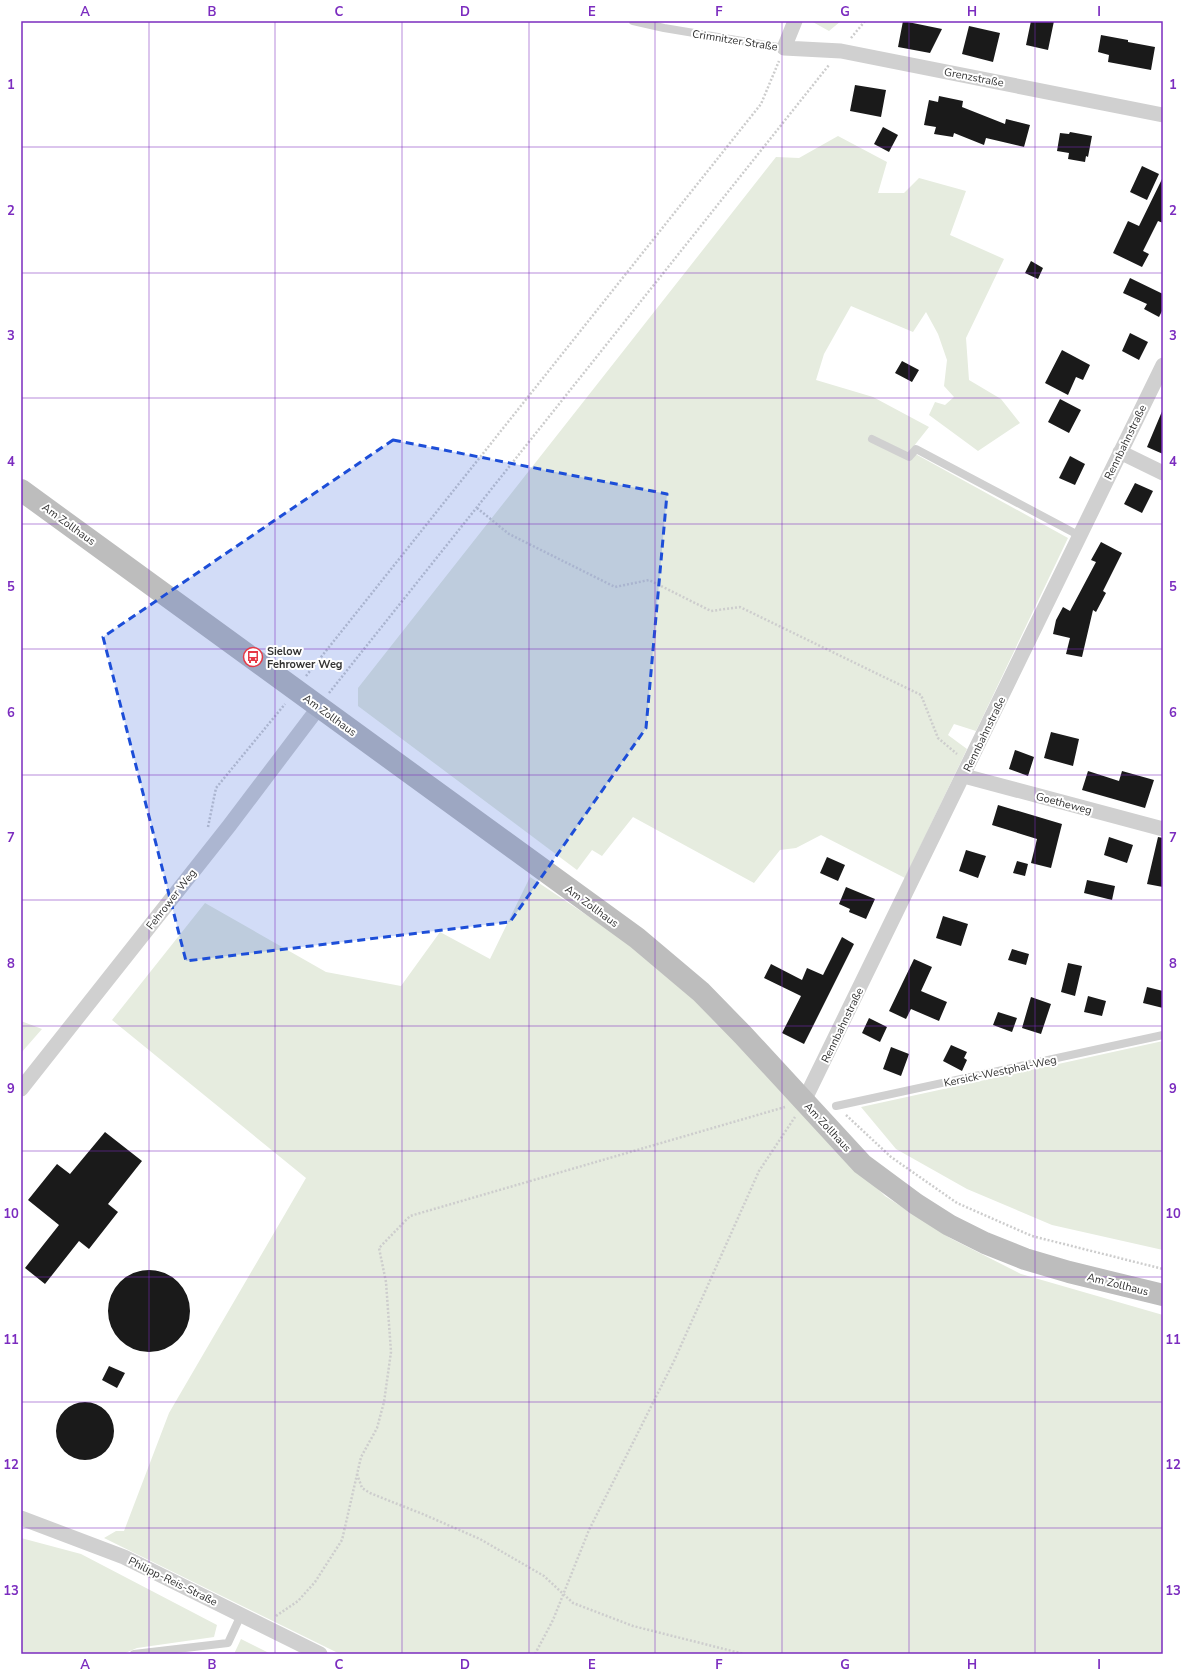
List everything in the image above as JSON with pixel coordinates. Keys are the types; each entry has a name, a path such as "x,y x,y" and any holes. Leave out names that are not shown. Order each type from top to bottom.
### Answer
{"street":[{"name":"Crimnitzer Straße","path":"784,48 795,21"},
{"name":"Grenzstraße","path":"784,48 841,51 1163,115"},
{"name":"Rennbahnstraße","path":"804,1101 967,771 1163,365"},
{"path":"1120,452 1163,473"},
{"name":"Am Zollhaus","path":"21,490 637,938 701,992 862,1164 916,1204 949,1225 985,1243 1025,1258 1069,1272 1163,1295"},
{"name":"Fehrower Weg","path":"21,1089 229,826 319,707"},
{"name":"Goetheweg","path":"967,771 1163,829"},
{"name":"Philipp-Reis-Straße","path":"21,1518 124,1557 320,1654"}],"lane":[{"name":"Crimnitzer Straße","path":"633,21 664,28 784,48"},
{"path":"872,439 909,457 916,449 1080,536"},
{"name":"Kersick-Westphal-Weg","path":"836,1106 1163,1035"},
{"path":"134,1654 228,1643 241,1615"}],"path":[{"path":"319,707 865,21"},
{"path":"204,832 208,826 216,788 296,690 761,104 784,48"},
{"path":"477,508 509,534 615,587 649,580 711,612 740,607 921,695 938,738 967,771"},
{"path":"262,1626 298,1601 315,1582 342,1540 361,1457 377,1428 384,1402 391,1352 386,1282 379,1248 410,1216 804,1101"},
{"path":"535,1654 553,1620 589,1530 674,1360 759,1171 804,1101"},
{"path":"836,1106 891,1157 957,1204 1032,1236 1163,1269"},
{"path":"357,1474 362,1488 370,1493 425,1514 480,1539 544,1576 573,1603 633,1626 744,1654"}],"highlighted area":[{"path":"393,440 667,494 646,728 510,922 186,961 103,637"}],"shaded area":[{"path":"811,21 841,21 829,31"},
{"path":"838,136 887,162 878,193 904,193 919,178 966,191 950,235 1004,259 966,338 969,380 1001,399 1020,423 978,451 929,415 935,402 945,405 954,397 944,386 947,360 938,334 926,312 913,332 851,306 824,354 816,380 873,397 929,427 910,451 1068,538 976,731 954,724 948,735 967,749 905,878 821,835 796,848 780,850 754,883 633,817 602,856 592,850 577,870 358,706 358,688 776,157 799,158"},
{"path":"530,877 643,953 723,1026 795,1105 885,1196 950,1238 1021,1274 1163,1315 1163,1654 340,1654 104,1538 116,1531 124,1531 169,1413 306,1178 112,1020 205,903 326,972 401,986 440,932 490,959"},
{"path":"21,1021 42,1029 21,1053"},
{"path":"1163,1041 1163,1250 1052,1225 967,1189 896,1149 861,1107"},
{"path":"21,1538 81,1554 217,1625 214,1637 137,1648 123,1654 21,1654"},
{"path":"241,1639 271,1654 234,1654"}],"building":[{"path":"903,21 942,29 930,53 898,47"},
{"path":"1031,21 1054,21 1048,50 1026,45"},
{"path":"969,26 1000,33 993,62 962,54"},
{"path":"1101,35 1155,47 1151,70 1108,62 1109,55 1098,52"},
{"path":"855,85 886,90 881,117 850,111"},
{"path":"939,96 963,101 962,107 1005,124 1006,119 1030,125 1024,147 986,138 984,145 954,133 953,137 934,134 936,127 924,125 929,100 938,102"},
{"path":"883,127 898,135 889,152 874,144"},
{"path":"1070,132 1092,136 1088,157 1086,156 1085,162 1068,159 1069,153 1057,151 1060,133 1069,134"},
{"path":"1142,166 1159,174 1147,200 1130,192"},
{"path":"1163,177 1163,223 1158,221 1143,251 1149,254 1142,267 1113,253 1128,221 1139,226"},
{"path":"1031,261 1043,268 1038,279 1025,273"},
{"path":"1130,278 1163,294 1163,309 1159,317 1144,309 1147,304 1123,293"},
{"path":"1130,333 1148,342 1139,360 1122,351"},
{"path":"1062,350 1090,365 1083,380 1076,377 1068,395 1045,383"},
{"path":"902,361 919,370 912,382 895,373"},
{"path":"1060,399 1081,410 1069,433 1048,422"},
{"path":"1163,409 1163,454 1147,447"},
{"path":"1070,456 1085,464 1075,485 1059,478"},
{"path":"1135,483 1153,491 1142,513 1124,504"},
{"path":"1101,542 1122,553 1103,591 1106,593 1096,612 1093,610 1082,657 1066,654 1070,638 1053,634 1056,620 1063,607 1070,611 1096,562 1091,560"},
{"path":"1051,732 1079,739 1073,766 1044,758"},
{"path":"1015,750 1034,757 1028,776 1009,769"},
{"path":"1088,771 1119,781 1122,771 1154,780 1145,808 1082,790"},
{"path":"998,805 1062,824 1051,868 1031,863 1037,839 992,825"},
{"path":"1109,837 1133,845 1127,863 1104,855"},
{"path":"1158,837 1163,838 1163,887 1147,884"},
{"path":"966,850 986,856 978,878 959,871"},
{"path":"827,857 845,865 838,881 820,873"},
{"path":"1017,861 1028,864 1025,876 1013,873"},
{"path":"1087,880 1115,886 1112,900 1084,893"},
{"path":"846,887 875,899 866,919 849,912 850,909 839,904"},
{"path":"943,916 968,924 961,946 936,938"},
{"path":"842,937 854,944 804,1044 782,1033 801,996 764,978 771,964 802,980 807,968 823,975"},
{"path":"1012,949 1029,954 1026,965 1008,960"},
{"path":"914,959 932,967 921,991 947,1002 939,1021 911,1009 906,1019 889,1011"},
{"path":"1068,963 1082,966 1075,996 1061,992"},
{"path":"1147,987 1163,991 1163,1008 1143,1003"},
{"path":"1088,996 1106,1001 1102,1016 1084,1012"},
{"path":"1031,997 1051,1004 1041,1034 1022,1028"},
{"path":"998,1012 1017,1018 1012,1032 993,1025"},
{"path":"869,1018 887,1027 880,1042 862,1033"},
{"path":"951,1045 967,1052 964,1058 967,1060 962,1071 943,1061"},
{"path":"891,1047 909,1054 901,1076 883,1069"},
{"path":"105,1132 142,1161 108,1204 118,1212 89,1249 79,1241 45,1284 25,1268 59,1225 28,1200 57,1164 70,1174"},
{"path":"149,1270 165,1273 178,1282 187,1295 190,1311 187,1327 178,1340 165,1349 149,1352 133,1349 120,1340 111,1327 108,1311 111,1295 120,1282 133,1273"},
{"path":"109,1366 125,1373 117,1388 102,1380"},
{"path":"85,1402 96,1404 109,1415 112,1420 114,1431 112,1442 101,1455 96,1458 85,1460 74,1458 61,1447 58,1442 56,1431 58,1420 69,1407 74,1404"}],"place":[{"name":"Sielow Fehrower Weg","path":"253,657"}]}
